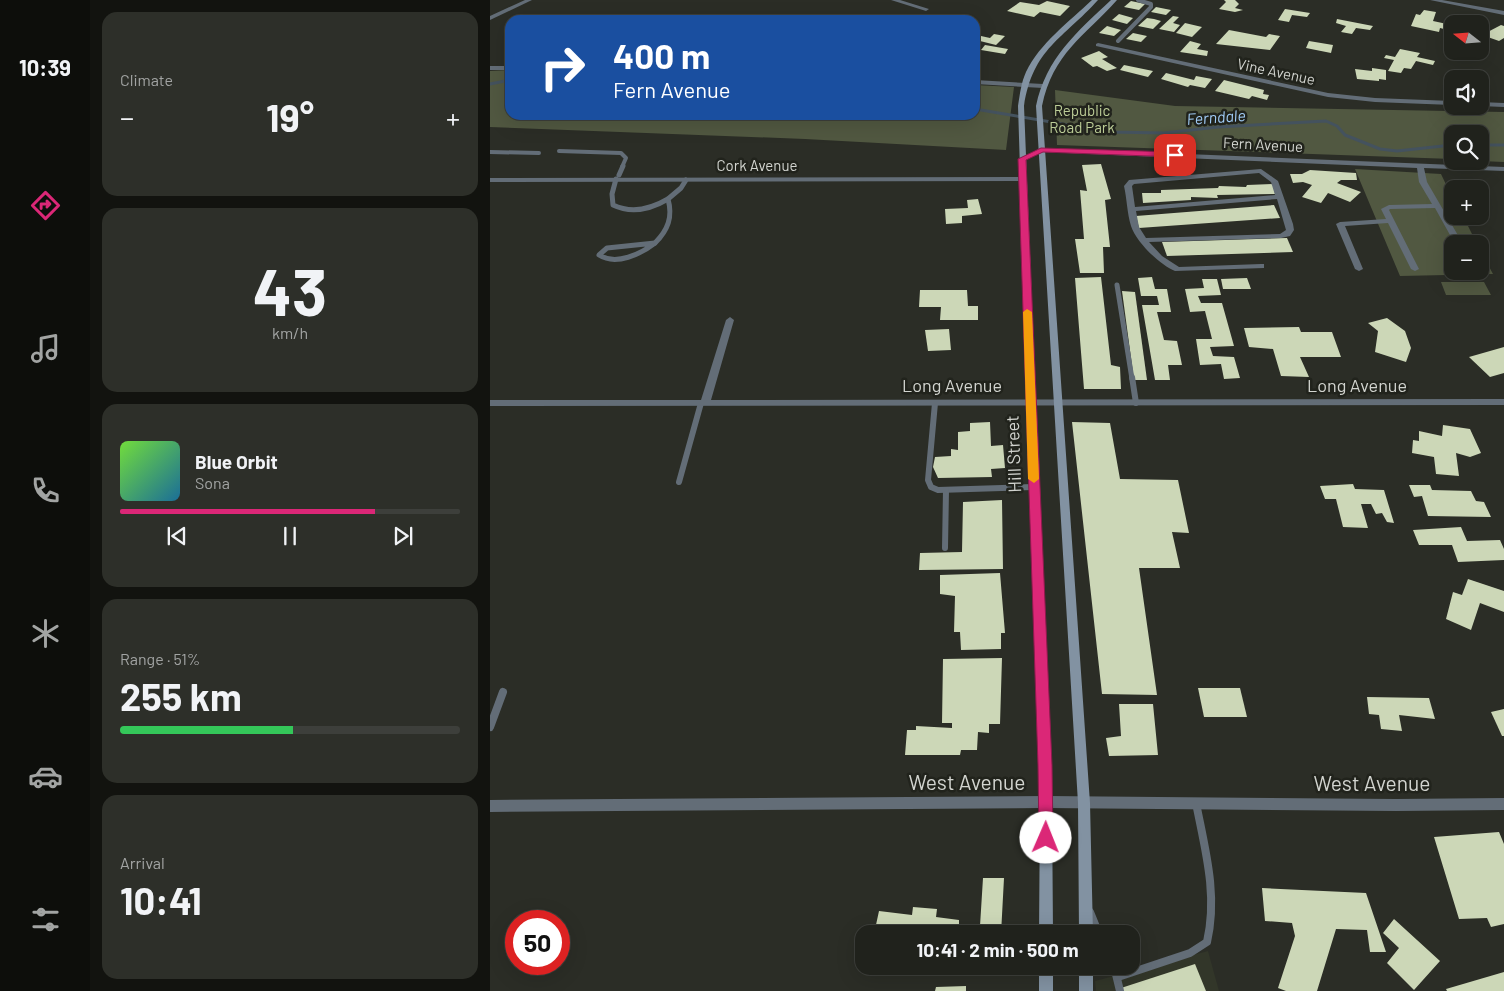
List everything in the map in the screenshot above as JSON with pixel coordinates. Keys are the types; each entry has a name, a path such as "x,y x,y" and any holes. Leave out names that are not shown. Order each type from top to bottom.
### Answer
{"main road":[{"name":"Hill Street","path":"1046,925 1046,802 1020,123 1025,84 1031,69 1044,51 1096,0"},
{"path":"1086,925 1084,802 1039,106 1043,86 1060,55 1114,0"},
{"path":"1046,975 1046,991"},
{"path":"1086,975 1086,991"}],"street":[{"path":"490,18 529,0"},
{"path":"894,0 926,9"},
{"path":"1433,0 1504,13"},
{"name":"Vine Avenue","path":"1098,45 1328,95 1375,100 1444,103"},
{"path":"490,68 505,68"},
{"path":"980,82 1043,86"},
{"path":"1489,104 1504,105"},
{"name":"Fern Avenue","path":"1022,159 1041,150 1504,169"},
{"path":"1258,158 1261,171"},
{"path":"1420,166 1423,182 1454,235"},
{"path":"1144,240 1281,236 1287,234 1290,230 1272,177 1261,171 1132,182 1128,186 1135,227 1144,240 1166,265 1178,270 1261,266"},
{"name":"Cork Avenue","path":"490,180 618,177 686,180 1023,179"},
{"path":"1132,209 1280,198"},
{"path":"1415,269 1386,207 1436,206"},
{"path":"1359,269 1340,224 1391,221"},
{"path":"703,403 730,320"},
{"name":"Long Avenue","path":"490,403 1504,402"},
{"name":"West Avenue","path":"490,806 1046,802 1504,804"}],"lane":[{"path":"1118,41 1151,7 1152,4 1138,0"},
{"path":"560,151 621,153 626,158 618,177 612,202 618,208 644,209 661,204 680,188 686,180"},
{"path":"490,152 539,153"},
{"path":"656,243 614,246 607,248 599,255 604,260 625,258 646,250 656,243 669,226 671,216 668,199"},
{"path":"1117,285 1136,403"},
{"path":"678,482 703,403"},
{"path":"935,403 928,480 931,487 938,490 1034,487"},
{"path":"946,490 946,548"},
{"path":"490,727 503,692"},
{"path":"1120,991 1118,977 1190,953 1207,942 1212,920 1212,901 1208,867 1196,803"},
{"path":"1086,902 1096,925"}],"shaded area":[{"path":"1208,951 1219,991 1096,991 1095,981 1118,975 1140,975 1140,969"}],"green space":[{"path":"505,70 505,120 980,120 980,85 1014,87 1006,150 805,139 490,127 490,71"},
{"name":"Republic Road Park","path":"1055,90 1175,106 1444,111 1444,115 1489,115 1489,112 1504,112 1504,162 1489,161 1489,125 1444,125 1444,159 1057,145"},
{"path":"1355,169 1441,174 1444,180 1444,225 1468,225 1472,235 1444,235 1444,275 1400,276"},
{"path":"1441,282 1484,282 1491,295 1446,295"}],"building":[{"path":"1224,0 1235,0 1239,4 1235,8 1243,10 1235,12 1219,9 1226,2"},
{"path":"1047,1 1070,6 1060,16 1040,12 1034,17 1007,11 1020,2 1039,5"},
{"path":"1131,1 1145,4 1139,10 1124,7"},
{"path":"1156,7 1171,10 1166,15 1151,12"},
{"path":"1285,9 1310,13 1307,17 1292,15 1289,22 1278,20"},
{"path":"1424,10 1436,12 1433,21 1444,23 1444,29 1440,28 1439,32 1411,26 1416,14 1420,15"},
{"path":"1119,14 1133,18 1127,24 1112,20"},
{"path":"1173,16 1179,17 1173,23 1180,25 1174,32 1159,29"},
{"path":"1147,18 1161,21 1153,29 1138,26"},
{"path":"1337,19 1373,26 1370,30 1356,28 1352,34 1341,32 1346,26 1336,23"},
{"path":"1185,23 1202,27 1192,37 1176,33"},
{"path":"1501,25 1504,26 1504,38 1499,41 1489,37 1489,31"},
{"path":"1107,26 1121,30 1114,36 1099,33"},
{"path":"1229,30 1266,37 1269,34 1280,36 1270,50 1216,44"},
{"path":"1133,33 1147,36 1141,42 1126,39"},
{"path":"994,34 1005,36 996,45 980,41 981,36 990,38"},
{"path":"1190,41 1201,44 1197,49 1208,51 1207,56 1180,52"},
{"path":"1309,41 1333,45 1331,53 1306,48"},
{"path":"985,45 1008,49 1005,54 981,50"},
{"path":"1400,49 1420,53 1417,57 1435,61 1433,65 1416,61 1411,69 1404,68 1401,73 1388,71 1394,60 1384,58 1386,55 1395,57"},
{"path":"1099,51 1108,57 1102,59 1117,68 1107,71 1097,66 1093,67 1081,58"},
{"path":"1124,65 1153,71 1148,77 1120,70"},
{"path":"1372,68 1386,70 1386,80 1357,79 1355,69 1372,71"},
{"path":"1166,73 1194,80 1196,76 1212,79 1205,88 1190,85 1188,87 1161,79"},
{"path":"1224,80 1264,90 1263,94 1269,95 1267,100 1252,96 1249,99 1215,91"},
{"path":"1101,164 1111,199 1105,200 1110,247 1103,247 1104,273 1080,273 1075,239 1084,239 1080,190 1087,191 1082,165"},
{"path":"1310,170 1356,173 1357,180 1341,180 1337,183 1361,192 1350,202 1328,193 1321,203 1302,197 1312,185 1303,182 1293,183 1290,174 1302,174"},
{"path":"1274,184 1275,194 1217,195 1218,198 1191,197 1191,200 1143,203 1142,193 1161,193 1161,190 1218,188 1219,186 1246,187 1247,185"},
{"path":"978,199 982,214 962,216 962,223 946,224 945,209 968,208 967,200"},
{"path":"1274,205 1280,218 1139,228 1136,216"},
{"path":"1287,238 1293,252 1167,256 1162,242"},
{"path":"1101,277 1111,365 1120,367 1121,389 1084,389 1075,278"},
{"path":"1152,277 1155,289 1167,289 1171,312 1157,312 1164,340 1177,341 1182,365 1168,365 1170,380 1155,380 1142,305 1159,305 1157,296 1141,296 1138,278"},
{"path":"1247,278 1251,289 1223,289 1221,279"},
{"path":"1202,279 1217,279 1221,295 1198,296 1201,303 1222,303 1234,346 1210,347 1213,356 1234,357 1240,378 1224,379 1221,364 1200,365 1196,339 1212,339 1205,311 1190,312 1185,289 1204,288"},
{"path":"920,290 967,290 968,306 978,306 978,320 940,320 941,307 919,307"},
{"path":"1122,291 1135,292 1147,380 1134,380"},
{"path":"1387,318 1405,331 1411,348 1406,362 1375,352 1378,331 1368,323"},
{"path":"1299,327 1301,332 1332,332 1341,357 1300,357 1309,377 1281,376 1273,349 1249,347 1244,328"},
{"path":"949,329 951,350 928,351 925,330"},
{"path":"1504,347 1504,373 1490,377 1469,357"},
{"path":"990,422 991,446 1003,445 1005,468 991,469 992,477 938,478 933,467 935,457 951,456 951,449 958,450 958,432 970,431 970,423"},
{"path":"1072,422 1110,423 1120,479 1178,480 1189,533 1172,532 1180,568 1139,568 1157,695 1102,694"},
{"path":"1443,425 1470,429 1481,453 1470,457 1456,453 1459,476 1436,474 1434,457 1412,453 1413,440 1419,441 1419,431 1442,436"},
{"path":"1353,484 1355,489 1384,490 1394,523 1387,522 1382,513 1376,514 1371,504 1361,504 1368,528 1343,527 1336,499 1325,499 1320,486"},
{"path":"1409,485 1430,485 1432,490 1471,491 1476,501 1484,502 1491,517 1428,516 1422,496 1414,497"},
{"path":"1002,500 1003,569 919,570 920,553 962,552 963,502"},
{"path":"1461,527 1467,541 1500,540 1504,549 1504,560 1458,562 1452,545 1419,545 1413,530"},
{"path":"1000,573 1005,633 1001,633 1001,649 961,650 960,632 954,632 955,596 940,594 940,575"},
{"path":"1468,579 1504,591 1504,612 1480,603 1471,630 1446,619 1453,592 1462,595"},
{"path":"1002,658 1000,724 989,724 989,733 978,732 977,750 961,750 960,755 905,755 907,730 916,730 916,726 952,728 952,723 942,723 943,659"},
{"path":"1198,688 1240,688 1247,717 1204,717"},
{"path":"1367,697 1429,698 1435,719 1399,715 1402,731 1381,729 1379,715 1369,714"},
{"path":"1119,704 1153,704 1158,755 1109,756 1106,738 1121,736"},
{"path":"1504,709 1504,736 1502,736 1491,712"},
{"path":"1499,832 1504,844 1504,924 1491,927 1487,918 1459,919 1434,837"},
{"path":"983,878 1004,878 1001,925 980,925"},
{"path":"1262,888 1366,893 1386,952 1370,952 1367,930 1336,929 1317,991 1286,991 1278,988 1295,936 1292,923 1265,921"},
{"path":"913,907 937,909 936,917 959,920 959,925 876,925 879,911 912,915"},
{"path":"1394,919 1440,961 1414,990 1387,963 1399,948 1383,933"},
{"path":"1195,964 1206,991 1122,991 1121,988"},
{"path":"1504,972 1504,991 1447,991 1446,989"},
{"path":"966,986 966,991 935,991 936,987"}],"waterway":[{"name":"Ferndale","path":"490,84 505,81"},
{"name":"Ferndale","path":"980,110 1110,132 1164,133 1218,127 1326,121 1337,126 1345,135 1380,149 1397,151 1444,146"},
{"name":"Ferndale","path":"1489,145 1504,145"}],"slow traffic":[{"path":"1027,312 1034,479"}],"route":[{"path":"1046,838 1045,765 1022,159 1041,150 1175,155"}]}
